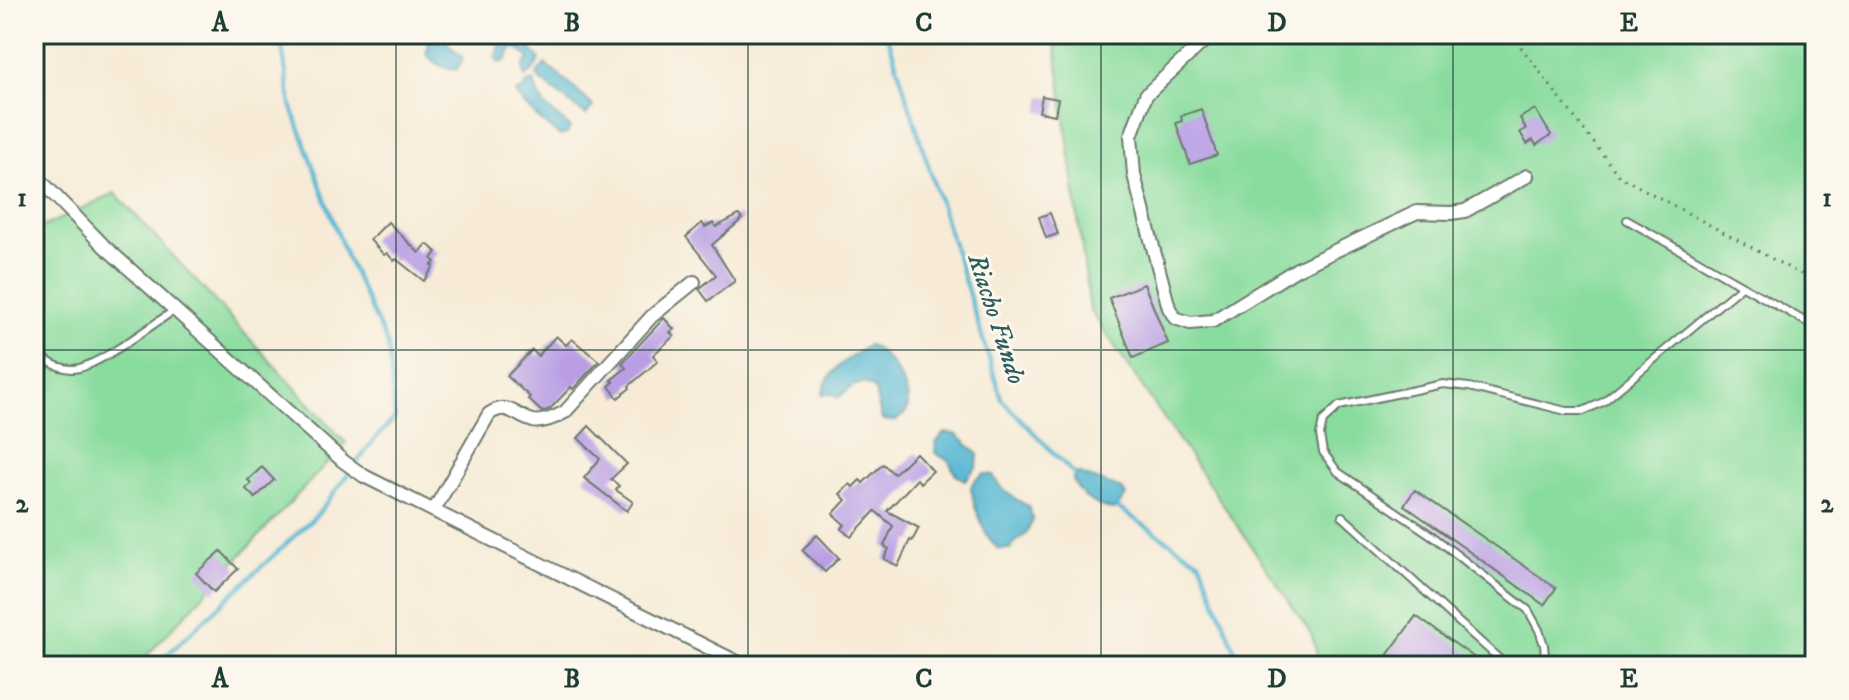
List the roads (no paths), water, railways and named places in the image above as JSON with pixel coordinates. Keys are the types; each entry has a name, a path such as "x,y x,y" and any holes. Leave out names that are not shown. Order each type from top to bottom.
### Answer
{"street":[{"path":"1208,34 1146,95 1131,136 1134,175 1169,308 1175,318 1190,323 1213,321 1297,269 1417,212 1465,211 1527,176"},
{"path":"34,174 104,246 343,461 364,476 745,666"},
{"path":"434,510 489,414 497,409 508,409 534,422 552,419 565,412 652,316 694,282"}],"lane":[{"path":"1627,220 1815,327"},
{"path":"1546,666 1544,645 1528,610 1434,537 1338,472 1323,452 1320,435 1323,421 1339,406 1443,384 1469,387 1566,411 1583,411 1603,402 1742,286"},
{"path":"34,349 47,362 73,369 97,361 175,310"},
{"path":"1342,516 1507,666"},
{"path":"1368,661 1377,666"}],"water":[{"path":"413,34 438,34 463,58 457,70 433,61 426,54 429,44 424,38"},
{"path":"507,34 516,34 540,59 525,77 523,67 529,58 516,47 509,52 507,60 500,63 495,57"},
{"path":"545,64 593,106 586,115 539,79 537,74"},
{"path":"534,81 543,103 570,127 567,134 560,136 517,97 516,93"},
{"path":"868,345 891,363 907,394 906,412 896,421 882,420 874,388 864,383 853,386 838,398 833,394 822,394 835,370"},
{"path":"944,433 956,434 978,454 977,466 965,480 956,475 949,461 935,453 936,443"},
{"path":"1077,473 1122,489 1126,496 1114,510 1100,506 1084,496 1076,486 1073,480"},
{"path":"983,474 993,475 1008,494 1028,506 1033,520 1026,534 1010,549 998,549 986,534 975,507 971,488"}],"waterway":[{"path":"155,666 318,514 374,440 395,418 388,345 346,256 291,105 280,34"},
{"name":"Riacho Fundo","path":"887,34 1002,400 1079,479"},
{"name":"Riacho Fundo","path":"1115,506 1200,562 1241,666"}]}
